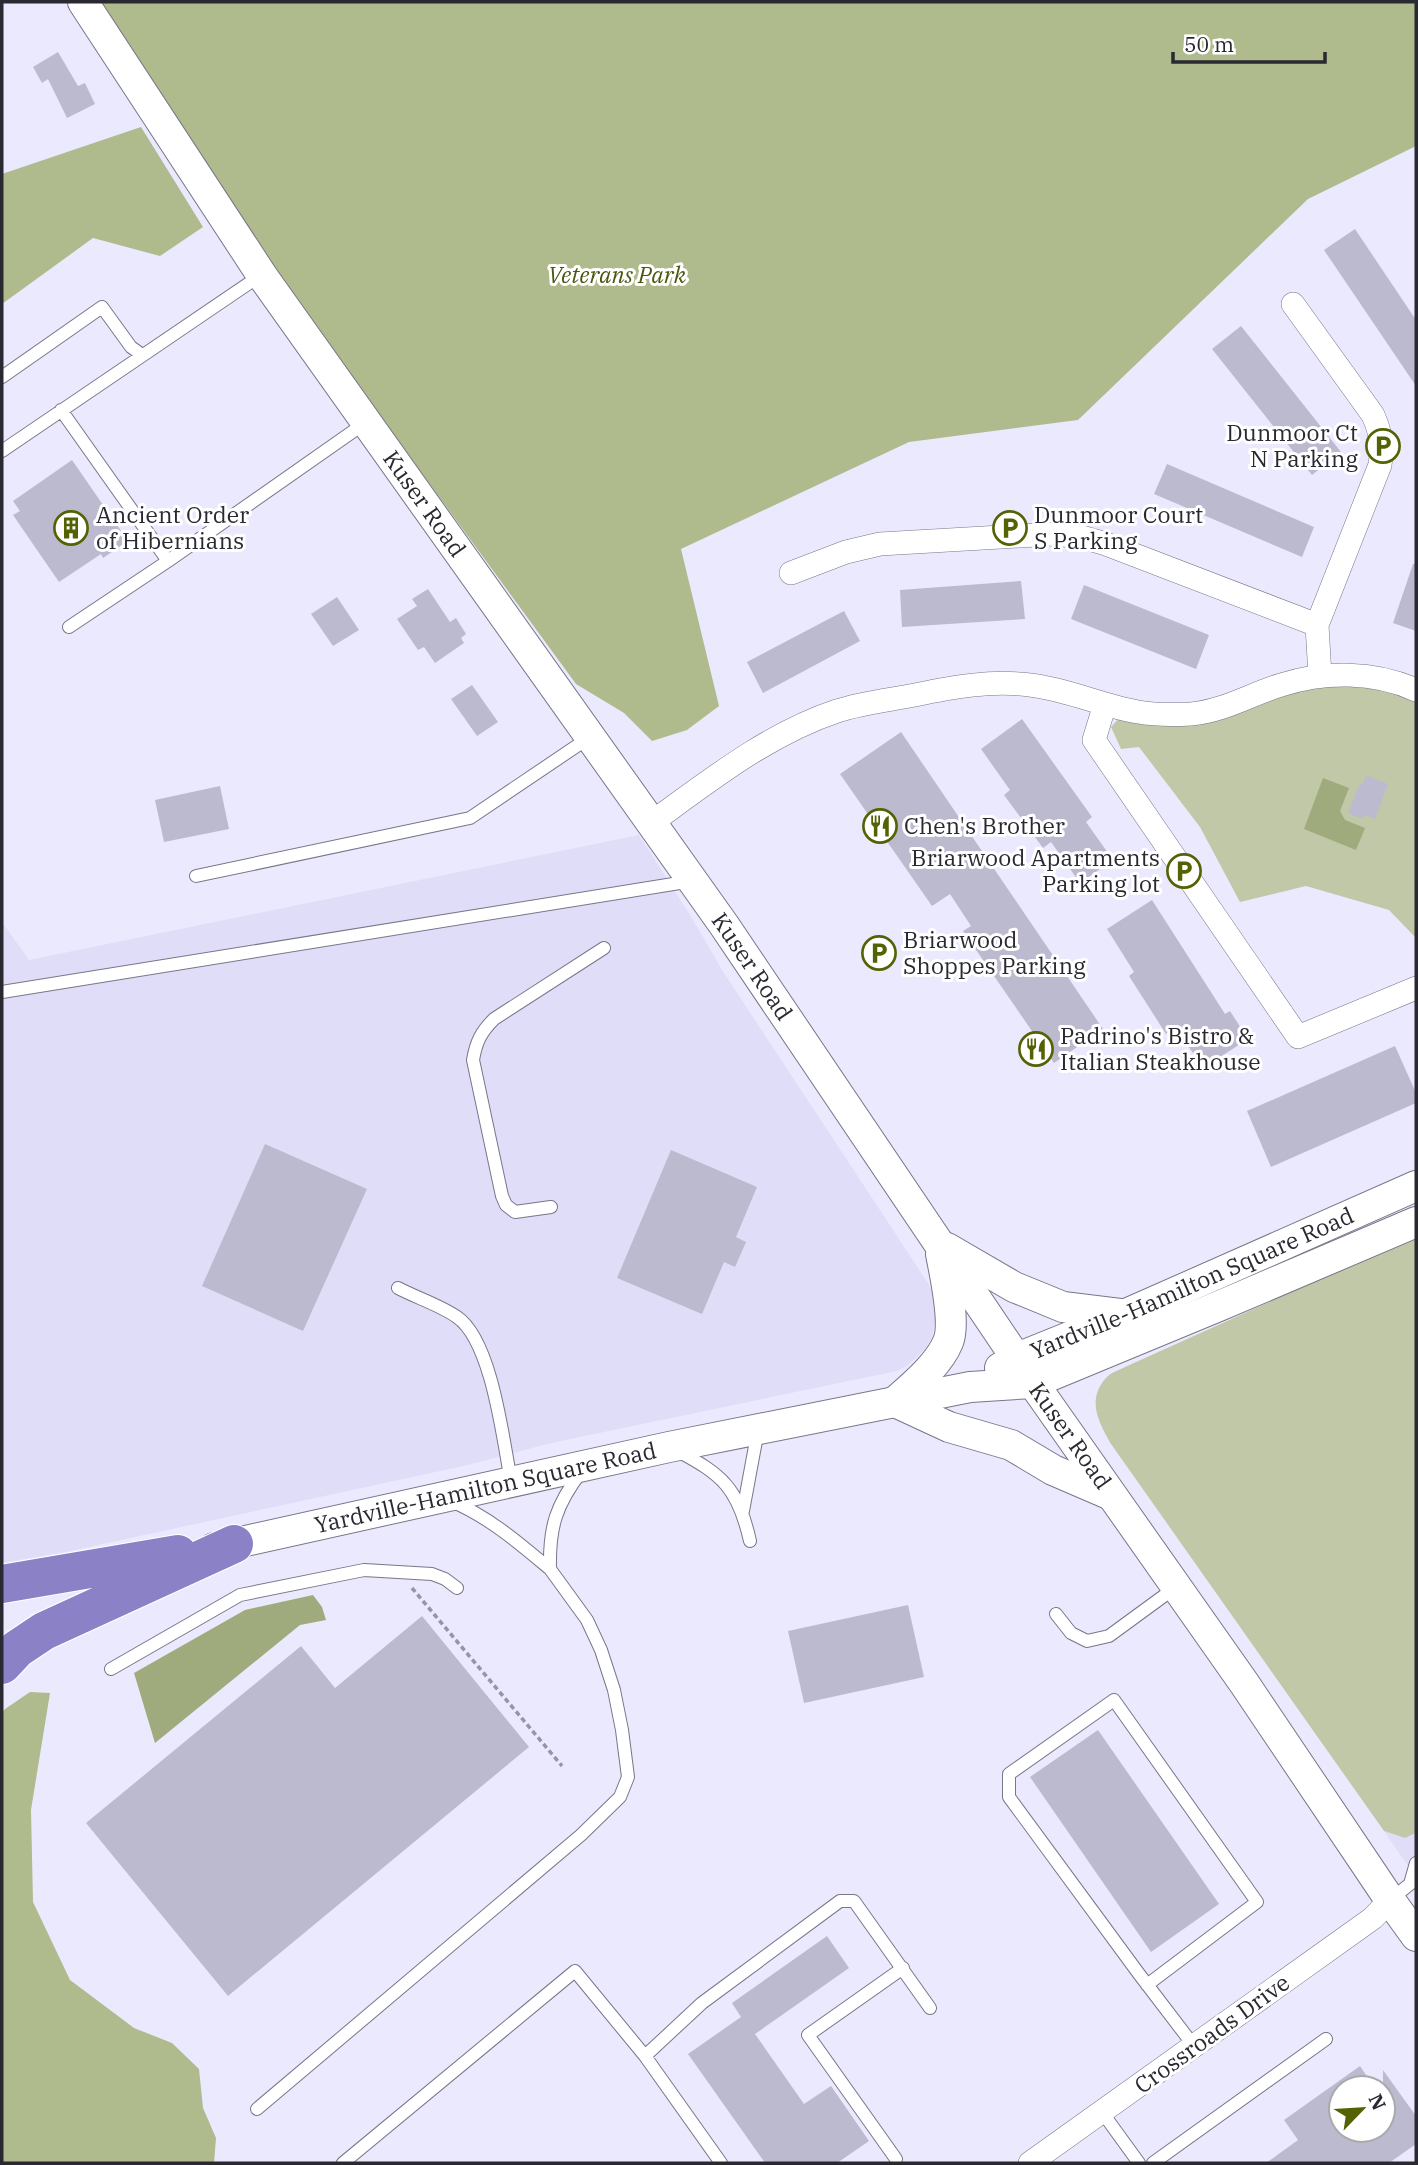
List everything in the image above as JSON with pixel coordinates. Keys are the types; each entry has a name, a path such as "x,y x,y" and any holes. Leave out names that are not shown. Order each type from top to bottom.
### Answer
{"highway":[{"path":"2,1584 228,1545"},
{"path":"2,1665 17,1649 44,1630 228,1545"}],"street":[{"name":"Kuser Road","path":"83,2 261,275 692,880 1111,1495 1244,1684 1405,1889 1416,1936"},
{"path":"1293,304 1373,415 1380,432 1382,451 1380,465 1317,625 1320,676"},
{"path":"791,573 846,552 880,544 1053,534 1082,537 1106,544 1317,625"},
{"path":"652,823 733,765 806,723 839,710 963,685 999,682 1032,685 1138,713 1168,715 1195,714 1224,708 1281,685 1320,676 1377,678 1416,690"},
{"path":"1105,704 1094,740 1298,1037 1416,988"},
{"name":"Yardville-Hamilton Square Road","path":"970,1387 1017,1358 1124,1315 1416,1186"},
{"name":"Yardville-Hamilton Square Road","path":"2,1596 669,1447 970,1387 1033,1383 1416,1222"},
{"path":"939,1244 1014,1287 1063,1307 1124,1315"},
{"path":"939,1244 950,1305 949,1341 924,1377 895,1402 949,1427 1011,1445 1053,1471 1111,1495"},
{"name":"Crossroads Drive","path":"1046,2159 1102,2112 1373,1918 1405,1889"}],"lane":[{"path":"2,451 261,275"},
{"path":"2,377 102,307 131,347 142,355"},
{"path":"61,410 167,561"},
{"path":"69,627 366,422"},
{"path":"196,876 470,818 590,737"},
{"path":"2,992 692,880"},
{"path":"551,1207 515,1212 506,1205 473,1060 475,1045 482,1030 494,1019 604,948"},
{"path":"398,1289 458,1318 470,1329 479,1345 490,1377 511,1481"},
{"path":"743,1511 758,1430"},
{"path":"669,1447 707,1467 726,1483 743,1511 750,1541"},
{"path":"550,1569 550,1543 554,1522 564,1494 586,1465"},
{"path":"257,2109 581,1835 620,1797 628,1777 614,1690 601,1650 587,1620 550,1569 474,1510 441,1497"},
{"path":"111,1668 240,1595 364,1570 432,1574 457,1588"},
{"path":"1056,1614 1071,1633 1087,1641 1109,1636 1177,1587"},
{"path":"1147,1984 1257,1902 1114,1700 1009,1774 1009,1797 1147,1984 1194,2046"},
{"path":"1405,1889 1416,1863"},
{"path":"645,2056 702,2003 841,1901 854,1901 930,2008"},
{"path":"895,2162 808,2035 903,1968"},
{"path":"343,2163 575,1971 645,2056 721,2163"},
{"path":"1153,2163 1326,2039"},
{"path":"1102,2112 1139,2163"}],"path":[{"path":"410,1573 412,1587 562,1766"}],"shaded area":[{"path":"1337,680 1416,697 1416,938 1389,910 1306,886 1240,902 1200,827 1139,747 1121,749 1111,727 1121,716 1285,691"},
{"path":"1323,778 1349,788 1340,811 1345,820 1365,828 1356,850 1304,829"},
{"path":"639,835 724,973 928,1283 937,1310 932,1337 926,1348 908,1365 897,1371 551,1443 468,1465 66,1552 2,1563 2,922 29,960"},
{"path":"1416,1236 1416,1833 1405,1838 1384,1831 1111,1444 1099,1420 1096,1403 1100,1386 1115,1372"},
{"path":"313,1595 322,1607 326,1620 300,1625 155,1743 134,1673 245,1610"},
{"path":"1384,1831 1405,1838 1416,1833 1416,1878"}],"green space":[{"name":"Veterans Park","path":"89,2 1416,2 1416,146 1308,199 1078,420 909,442 681,549 719,706 687,730 652,741 624,713 576,684 227,207"},
{"path":"141,127 203,227 160,256 93,238 2,304 2,174"},
{"path":"30,1692 50,1693 31,1810 33,1902 70,1980 134,2028 172,2043 199,2069 203,2108 216,2138 214,2163 2,2163 2,1713"}],"building":[{"path":"58,52 78,86 85,83 95,104 67,118 48,79 42,83 33,67"},
{"path":"1355,229 1416,320 1416,386 1324,250"},
{"path":"1241,326 1341,452 1312,475 1212,349"},
{"name":"Ancient Order of Hibernians","path":"72,460 128,541 103,558 101,554 59,582 13,515 20,511 13,501"},
{"path":"1167,464 1314,527 1302,557 1154,494"},
{"path":"1413,564 1416,564 1416,631 1393,623"},
{"path":"1021,581 1025,619 902,627 900,590"},
{"path":"1084,585 1209,635 1196,669 1071,619"},
{"path":"428,589 450,622 456,618 466,634 461,638 464,643 435,663 424,647 418,650 397,619 417,606 412,599"},
{"path":"337,597 359,630 333,646 311,614"},
{"path":"844,611 860,641 763,693 747,662"},
{"path":"472,685 498,722 477,736 451,699"},
{"path":"1022,719 1092,817 1086,822 1113,860 1080,883 1051,842 1043,848 1004,795 1010,790 981,749"},
{"path":"901,732 1103,1029 1054,1063 963,931 971,926 950,894 932,906 840,774"},
{"path":"1366,775 1388,784 1375,819 1365,815 1363,819 1348,813"},
{"path":"220,786 229,829 164,842 155,800"},
{"path":"1152,900 1225,1014 1230,1011 1248,1039 1203,1068 1176,1028 1166,1034 1129,976 1134,972 1107,929"},
{"path":"1395,1046 1416,1093 1416,1103 1271,1167 1247,1111"},
{"path":"265,1144 367,1189 303,1331 202,1286"},
{"path":"671,1150 757,1187 736,1237 746,1242 735,1267 724,1262 702,1314 617,1278"},
{"path":"908,1605 924,1677 804,1703 788,1631"},
{"path":"422,1616 529,1747 228,1996 86,1823 301,1646 335,1688"},
{"path":"1098,1730 1219,1904 1151,1952 1030,1777"},
{"path":"827,1936 849,1968 755,2034 804,2104 831,2086 869,2141 837,2163 765,2163 688,2054 741,2017 732,2003"},
{"path":"1360,2066 1365,2074 1349,2074"},
{"path":"1327,2089 1327,2144 1397,2144 1397,2090 1416,2116 1416,2144 1389,2163 1266,2163 1298,2140 1284,2120"}],"place":[{"name":"Dunmoor Ct N Parking","path":"1383,446"},
{"name":"Ancient Order of Hibernians","path":"71,528"},
{"name":"Dunmoor Court S Parking","path":"1010,528"},
{"name":"Chen's Brother","path":"880,826"},
{"name":"Briarwood Apartments Parking lot","path":"1184,871"},
{"name":"Briarwood Shoppes Parking","path":"879,953"},
{"name":"Padrino's Bistro & Italian Steakhouse","path":"1036,1049"}]}
